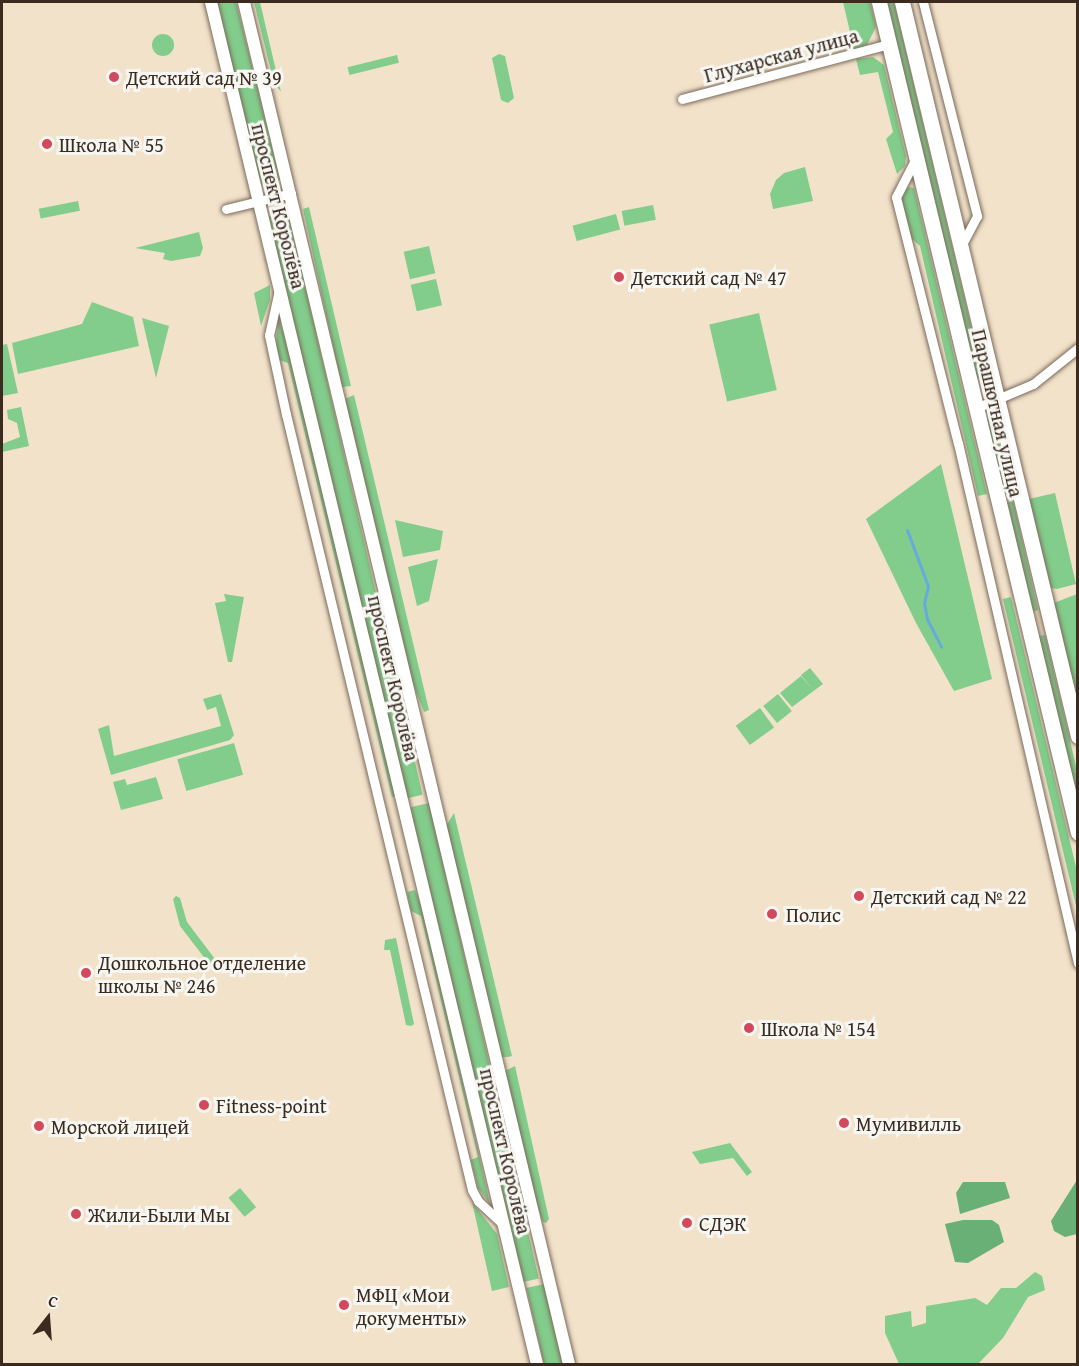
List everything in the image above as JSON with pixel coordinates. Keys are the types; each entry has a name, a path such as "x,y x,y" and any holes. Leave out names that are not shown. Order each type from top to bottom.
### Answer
{"main road":[{"name":"Парашютная улица","path":"879,2 1077,833"},
{"name":"Парашютная улица","path":"902,2 1077,736"},
{"path":"1029,633 1039,621 1051,626"}],"street":[{"name":"проспект Королёва","path":"211,2 537,1365"},
{"name":"проспект Королёва","path":"244,2 569,1365"},
{"path":"923,2 977,216 961,246"},
{"name":"Глухарская улица","path":"682,99 889,44"},
{"path":"916,158 896,197 960,454 1077,963"},
{"path":"226,209 291,193"},
{"path":"279,290 269,335 291,436 472,1190 478,1202 502,1222"},
{"path":"976,408 1033,384 1077,348"}],"green space":[{"path":"217,2 236,2 280,179 273,188 261,184"},
{"path":"254,2 260,2 281,92 274,83"},
{"path":"843,2 870,2 876,27 867,45 854,49"},
{"path":"886,2 894,2 983,377 977,378"},
{"path":"163,34 171,37 174,45 171,53 163,56 155,53 152,45 155,37"},
{"path":"499,54 505,56 514,98 508,103 501,100 492,58"},
{"path":"397,55 399,63 349,75 348,67"},
{"path":"873,57 884,65 906,156 905,166 897,174 886,139 893,132 878,72 860,75 856,59"},
{"path":"805,167 813,201 773,209 770,194 776,180 784,173"},
{"path":"908,187 914,188 987,494 978,496 920,246 911,238 901,200"},
{"path":"78,201 80,211 41,218 39,209"},
{"path":"653,205 656,220 624,226 622,211"},
{"path":"309,207 351,386 342,387 303,209"},
{"path":"288,212 423,795 403,799 269,216"},
{"path":"616,214 620,229 577,241 573,226"},
{"path":"199,232 203,248 200,256 171,261 163,259 165,253 135,248"},
{"path":"429,246 435,273 410,279 404,252"},
{"path":"436,279 442,305 417,311 411,285"},
{"path":"270,285 270,300 261,326 254,293"},
{"path":"92,302 133,317 139,346 18,374 12,343 82,324"},
{"path":"759,313 777,390 727,401 709,324"},
{"path":"142,318 169,326 156,378 148,344"},
{"path":"278,319 291,351 397,796 392,797 288,363 279,360 276,348"},
{"path":"7,344 18,393 2,396 2,345"},
{"path":"354,395 429,710 424,712 413,684 345,399"},
{"path":"21,407 29,446 2,452 2,444 20,437 17,423 8,419 7,410"},
{"path":"993,418 1010,493 1004,495 986,420"},
{"path":"941,464 992,679 954,691 916,623 866,519"},
{"path":"1055,493 1076,584 1057,589 1051,588 1029,499"},
{"path":"1013,501 1038,610 1032,611 1007,502"},
{"path":"395,520 443,531 440,550 403,557"},
{"path":"438,559 429,601 417,606 408,567"},
{"path":"224,594 244,597 232,662 228,662 215,603 226,601"},
{"path":"1078,594 1077,701 1054,603"},
{"path":"1011,597 1077,871 1077,910 1003,599"},
{"path":"1045,635 1077,770 1077,799 1039,636"},
{"path":"810,668 823,684 792,707 780,693 801,676 812,689 801,675"},
{"path":"221,694 234,735 230,740 111,775 98,729 109,725 114,756 221,726 216,707 207,710 203,699"},
{"path":"778,694 792,711 777,723 763,706"},
{"path":"760,708 774,727 750,745 736,726"},
{"path":"234,743 243,775 186,791 177,759"},
{"path":"156,777 163,799 121,810 113,782 125,779 127,785"},
{"path":"429,803 539,1278 520,1283 410,807"},
{"path":"454,813 512,1056 508,1057 502,1057 446,826"},
{"path":"415,890 425,915 490,1204 478,1188 471,1160 478,1157 421,916 411,911 407,892"},
{"path":"176,896 180,898 187,922 221,967 213,969 180,926 173,899"},
{"path":"396,938 414,1024 411,1026 406,1025 390,950 384,950 385,940"},
{"path":"515,1066 549,1219 546,1223 543,1222 535,1199 505,1071"},
{"path":"730,1143 752,1172 747,1176 733,1158 700,1164 692,1152"},
{"path":"1077,1180 1077,1234 1065,1237 1054,1231 1051,1221"},
{"path":"963,1182 1005,1182 1010,1198 960,1214 956,1193"},
{"path":"240,1188 256,1207 245,1217 229,1198"},
{"path":"472,1202 497,1234 509,1287 492,1291"},
{"path":"963,1220 992,1220 999,1225 1004,1242 968,1263 955,1262 945,1224"},
{"path":"1035,1272 1042,1276 1045,1290 1028,1297 1003,1338 978,1364 899,1364 885,1333 885,1316 911,1311 912,1327 926,1323 926,1306 975,1298 987,1305 1001,1288 1016,1288"},
{"path":"544,1284 562,1364 544,1364 526,1288"}],"waterway":[{"path":"907,530 928,586 924,603 927,619 941,647"}],"place":[{"name":"Детский сад № 39","path":"114,77"},
{"name":"Школа № 55","path":"47,144"},
{"name":"Детский сад № 47","path":"619,277"},
{"name":"Детский сад № 22","path":"859,896"},
{"name":"Полис","path":"772,914"},
{"name":"Дошкольное отделение школы № 246","path":"86,973"},
{"name":"Школа № 154","path":"749,1028"},
{"name":"Fitness-point","path":"204,1105"},
{"name":"Мумивилль","path":"844,1123"},
{"name":"Морской лицей","path":"39,1126"},
{"name":"Жили-Были Мы","path":"76,1214"},
{"name":"СДЭК","path":"687,1223"},
{"name":"МФЦ «Мои документы»","path":"344,1305"}]}
